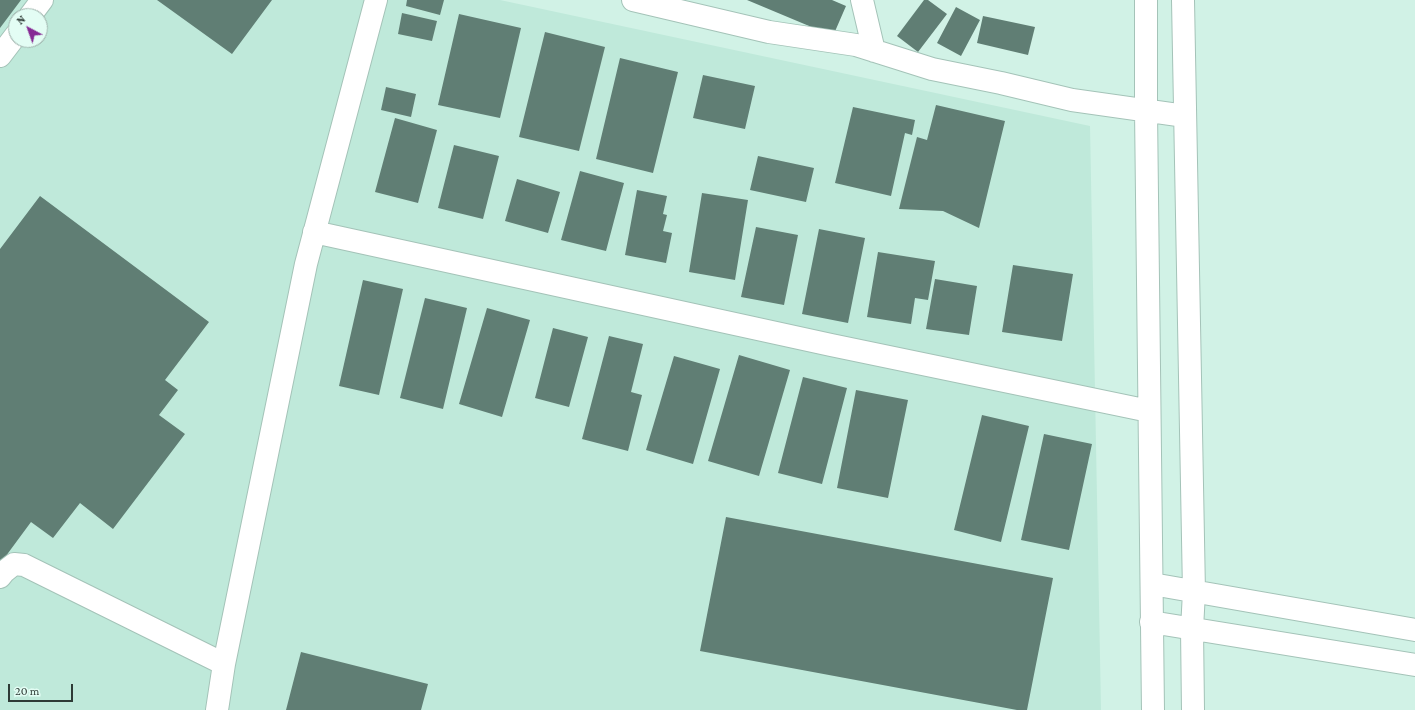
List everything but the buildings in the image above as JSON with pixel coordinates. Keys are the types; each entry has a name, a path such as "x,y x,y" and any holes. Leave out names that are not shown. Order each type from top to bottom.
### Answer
{"street":[{"path":"217,710 224,664 306,264 376,0"},
{"path":"632,0 769,32 856,45 932,69 1001,83 1072,100 1185,116"},
{"path":"862,0 874,51"},
{"path":"1146,0 1153,710"},
{"path":"1184,0 1194,592 1192,629 1194,710"},
{"path":"0,56 8,46"},
{"path":"314,232 830,345 1149,411"},
{"path":"0,577 14,564 24,565 224,664"},
{"path":"1152,584 1415,630"},
{"path":"1151,622 1415,665"}],"shaded area":[{"path":"0,0 500,0 1090,126 1101,710 0,710"}]}
